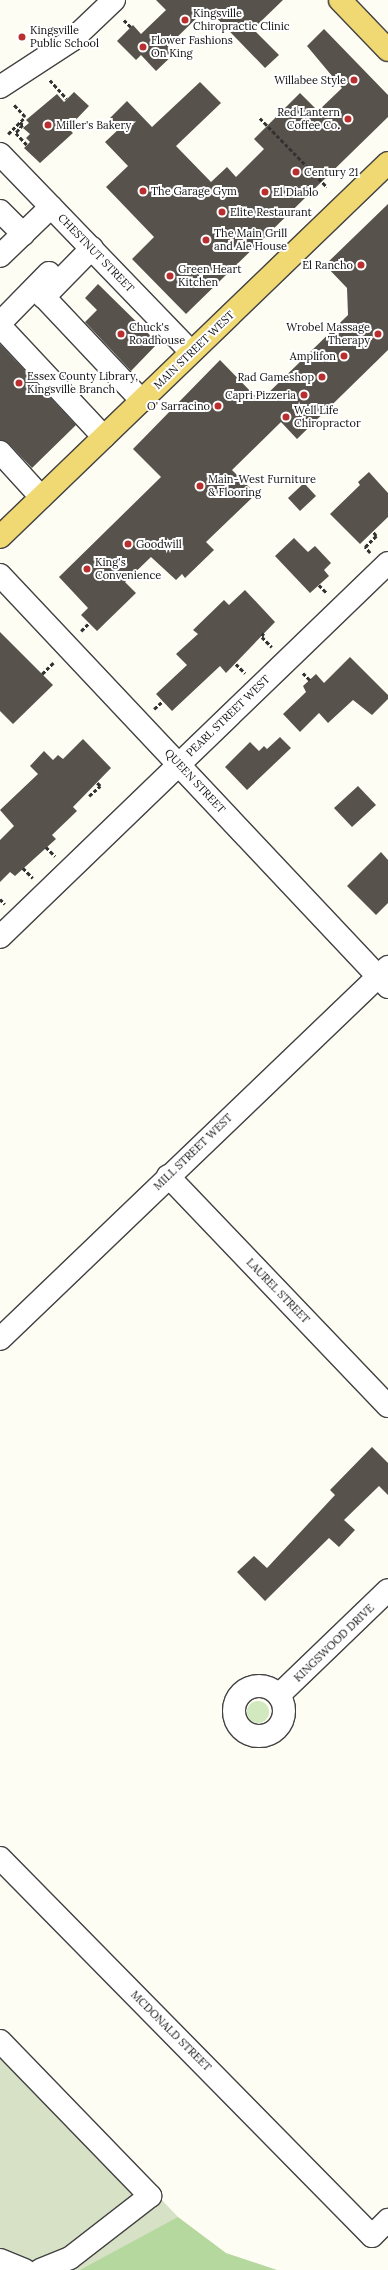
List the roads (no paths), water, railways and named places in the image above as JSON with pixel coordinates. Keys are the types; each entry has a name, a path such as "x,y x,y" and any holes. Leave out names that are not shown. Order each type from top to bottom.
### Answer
{"main road":[{"path":"340,0 388,50"},
{"name":"MAIN STREET WEST","path":"0,537 388,163"}],"street":[{"path":"0,87 72,40 114,0"},
{"name":"CHESTNUT STREET","path":"0,154 88,243 191,352"},
{"path":"0,256 9,228 47,203"},
{"path":"88,243 0,325 104,437"},
{"path":"88,243 44,297 142,400"},
{"path":"0,452 41,497"},
{"name":"PEARL STREET WEST","path":"0,937 178,763 379,558"},
{"name":"QUEEN STREET","path":"0,575 178,763 385,977"},
{"name":"MILL STREET WEST","path":"1,1337 168,1176 385,977"},
{"name":"LAUREL STREET","path":"168,1176 388,1406"},
{"name":"KINGSWOOD DRIVE","path":"279,1695 388,1590"},
{"name":"MCDONALD STREET","path":"0,1858 372,2236 388,2220"},
{"path":"0,2041 150,2196 70,2258 40,2270"},
{"path":"0,2260 25,2270"}],"place":[{"name":"Kingsville Chiropractic Clinic","path":"185,20"},
{"name":"Kingsville Public School","path":"22,37"},
{"name":"Flower Fashions On King","path":"143,47"},
{"name":"Willabee Style","path":"354,80"},
{"name":"Red Lantern Coffee Co.","path":"348,119"},
{"name":"Miller's Bakery","path":"48,125"},
{"name":"Century 21","path":"296,172"},
{"name":"The Garage Gym","path":"143,191"},
{"name":"El Diablo","path":"265,192"},
{"name":"Elite Restaurant","path":"222,212"},
{"name":"The Main Grill and Ale House","path":"206,240"},
{"name":"El Rancho","path":"361,265"},
{"name":"Green Heart Kitchen","path":"170,276"},
{"name":"Chuck's Roadhouse","path":"121,334"},
{"name":"Wrobel Massage Therapy","path":"378,334"},
{"name":"Amplifon","path":"344,356"},
{"name":"Rad Gameshop","path":"322,377"},
{"name":"Essex County Library, Kingsville Branch","path":"19,383"},
{"name":"Capri Pizzeria","path":"304,395"},
{"name":"O' Sarracino","path":"218,406"},
{"name":"Well Life Chiropractor","path":"286,417"},
{"name":"Main-West Furniture & Flooring","path":"200,486"},
{"name":"Goodwill","path":"128,544"},
{"name":"King's Convenience","path":"87,569"}]}
